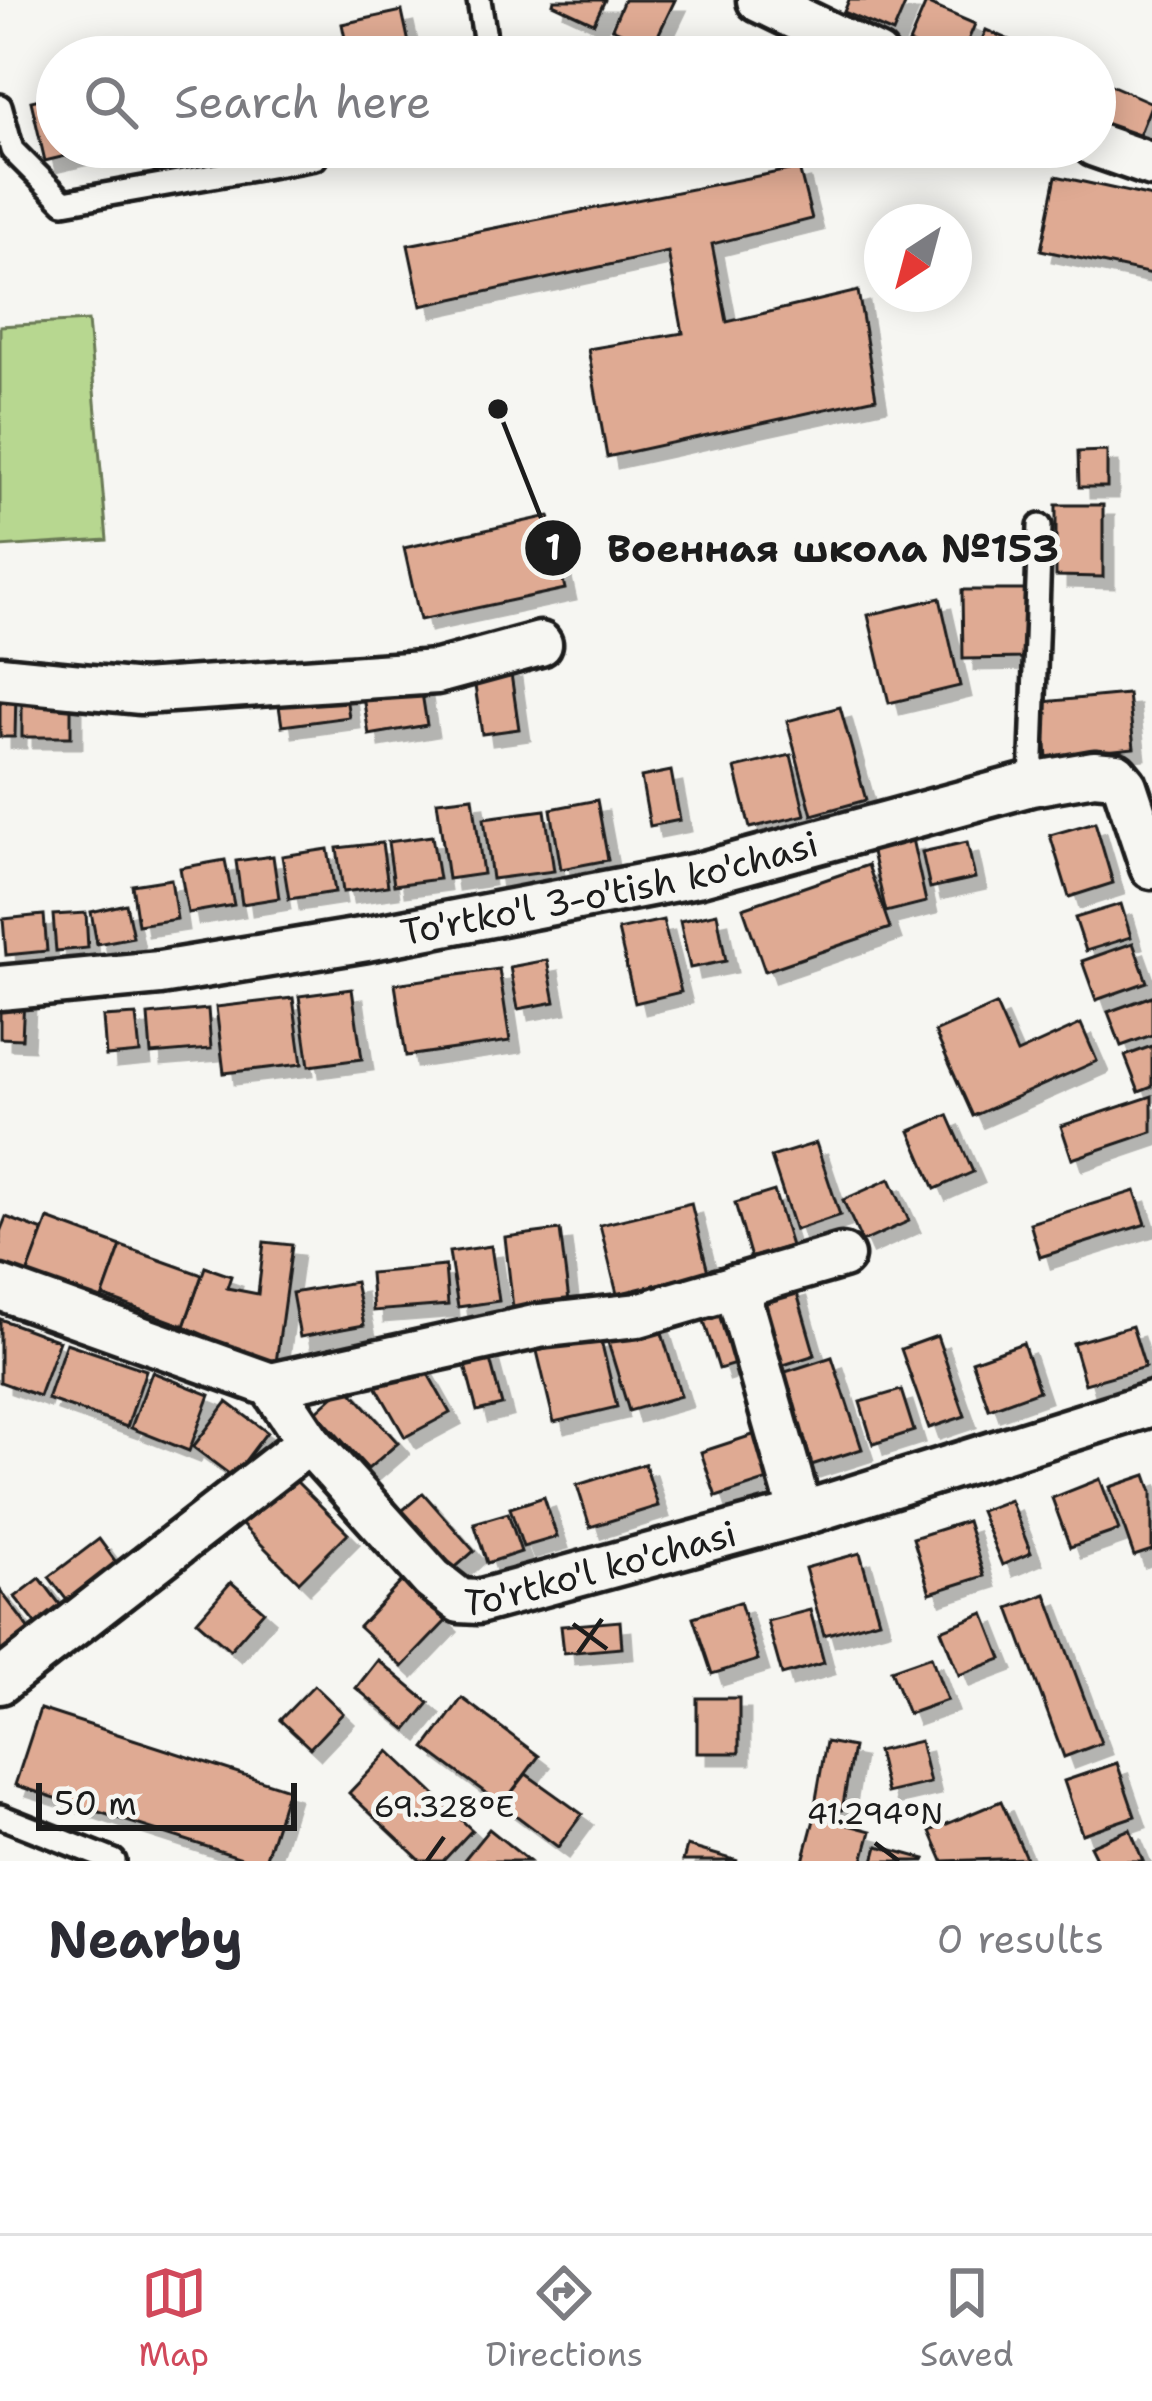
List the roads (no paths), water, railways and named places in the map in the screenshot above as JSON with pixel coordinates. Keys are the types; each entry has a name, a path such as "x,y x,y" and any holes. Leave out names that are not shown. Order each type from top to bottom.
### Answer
{"street":[{"path":"759,0 834,36"},
{"path":"1116,152 1152,165"},
{"path":"0,678 141,692 436,672 540,644"},
{"name":"To'rtko'l 3-o'tish ko'chasi","path":"0,988 160,973 368,939 673,879 1031,784 1094,773 1116,775 1125,786 1152,867"},
{"path":"0,1288 271,1385 539,1326 638,1315 842,1256"},
{"path":"736,1286 801,1514"},
{"name":"To'rtko'l ko'chasi","path":"271,1385 309,1442 432,1579 460,1600 478,1602 801,1514 1152,1404"},
{"path":"0,1682 309,1442"}],"lane":[{"path":"479,0 485,36"},
{"path":"0,106 12,150 64,202 258,168"},
{"path":"1031,784 1040,526"},
{"path":"0,1816 114,1861"}],"place":[{"name":"Военная школа №153","path":"498,409"}]}
